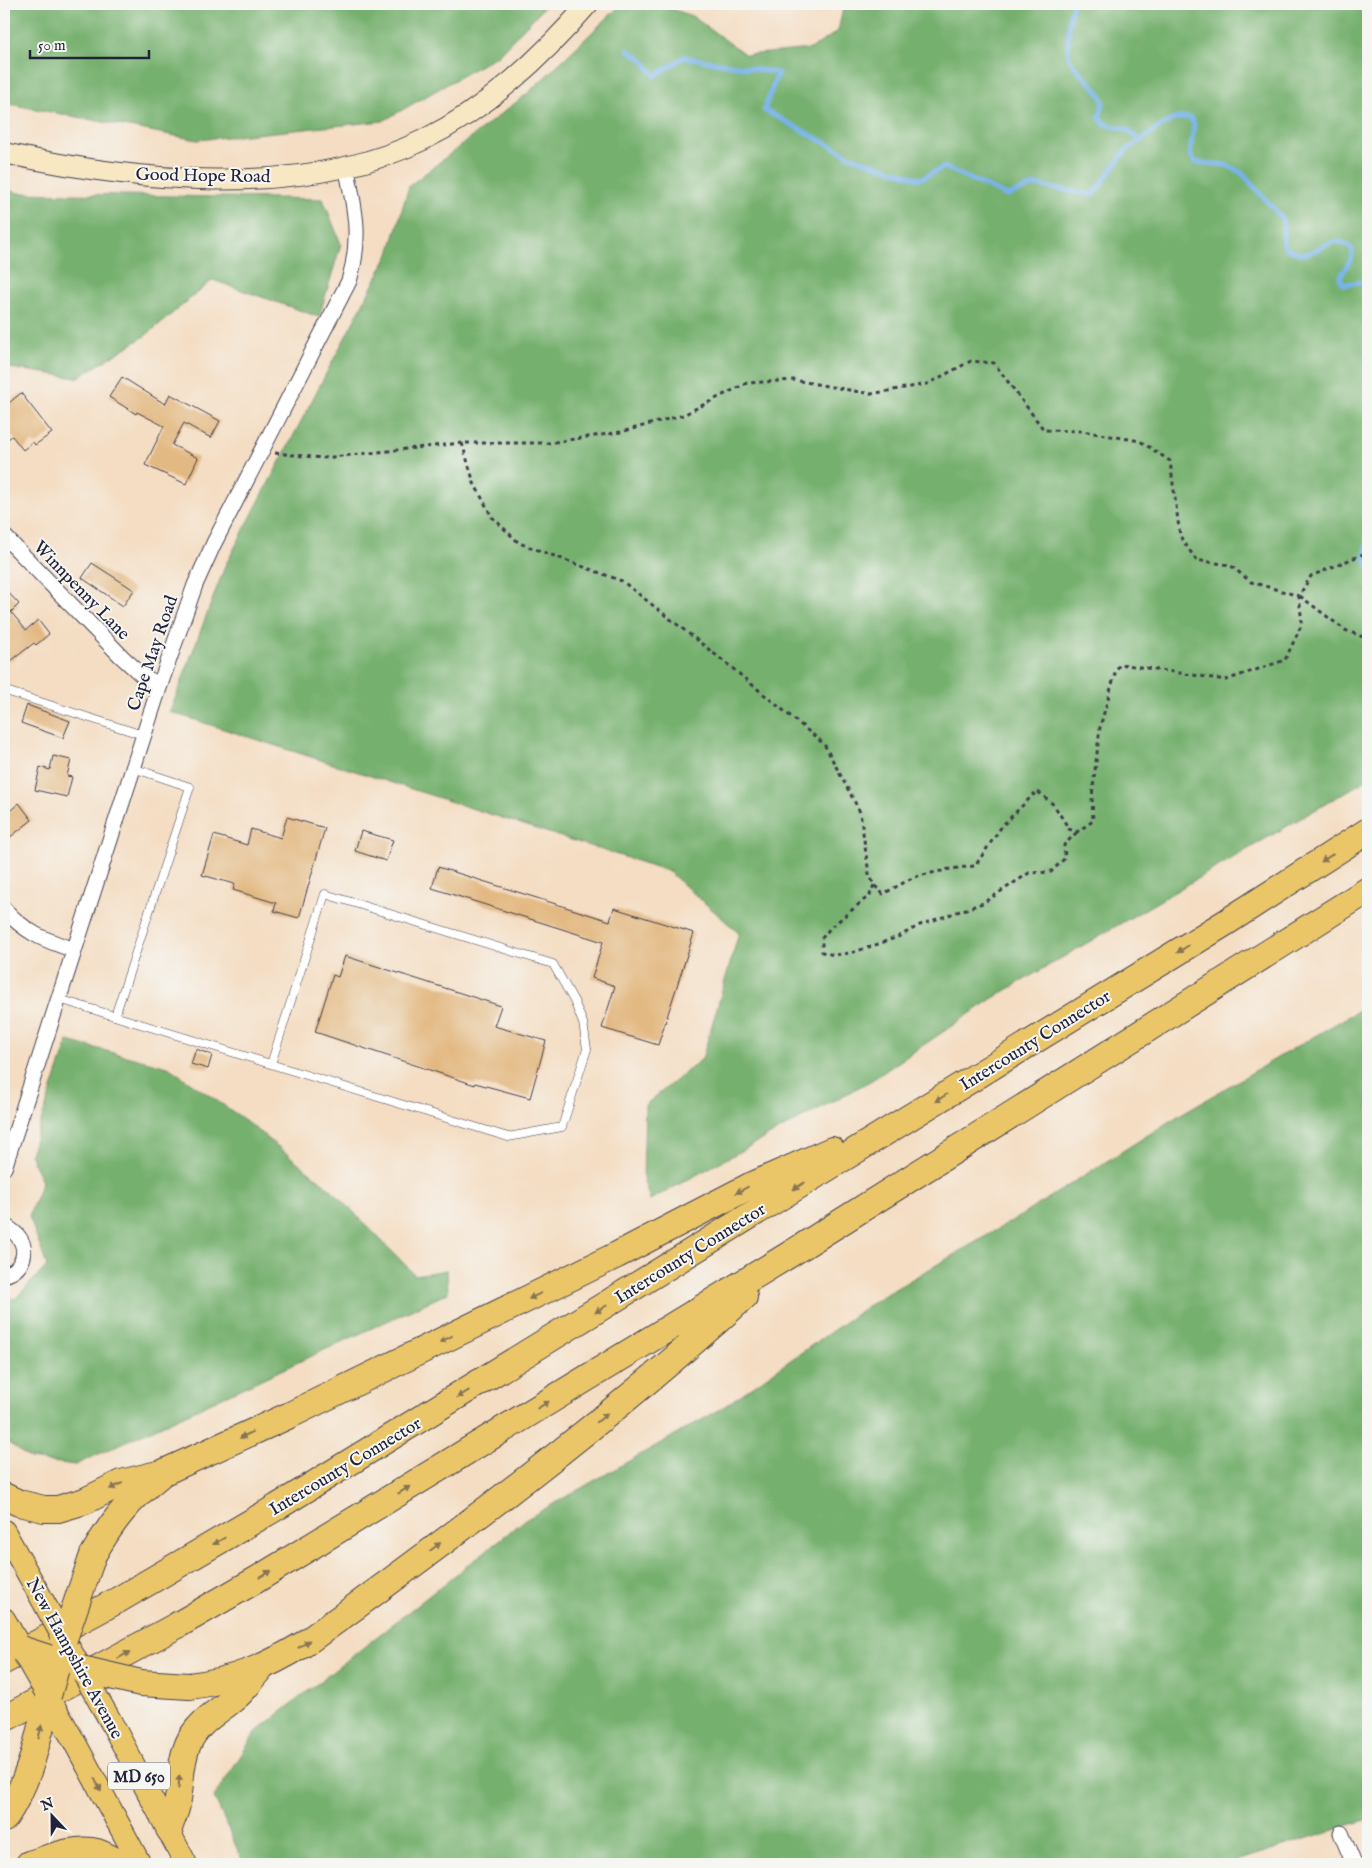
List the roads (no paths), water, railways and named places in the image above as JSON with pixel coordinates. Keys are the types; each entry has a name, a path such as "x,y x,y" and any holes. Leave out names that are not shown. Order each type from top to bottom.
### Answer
{"highway":[{"name":"Intercounty Connector","path":"10,1651 118,1600 277,1507 1225,923 1368,831"},
{"path":"4,1719 120,1657 248,1584 787,1256 1368,890"},
{"path":"4,1496 19,1503 38,1508 58,1509 85,1501 121,1483 162,1473 290,1415 575,1276 750,1186 915,1114"},
{"path":"10,1651 68,1656 142,1684 189,1686 216,1683 262,1668 304,1644 550,1459 685,1350 787,1256"},
{"path":"4,1819 19,1794 30,1768 48,1696 68,1656 94,1555 108,1530 126,1506 162,1473"},
{"path":"168,1829 178,1804 183,1756 189,1742 197,1729 212,1714 237,1696 262,1668"},
{"path":"30,1864 64,1854 86,1851 95,1851 122,1864"}],"main road":[{"name":"New Hampshire Avenue","path":"4,1531 38,1590 68,1656 110,1722 186,1864"},
{"name":"MD 650","path":"4,1619 10,1651 48,1696 75,1742 140,1864"}],"street":[{"name":"Good Hope Road","path":"4,153 94,170 191,179 284,176 346,166 380,158 442,130 470,113 526,69 565,31 588,4"},
{"name":"Cape May Road","path":"4,1168 160,685 202,570 349,281 354,266 357,239 354,202 346,166"},
{"name":"Winnpenny Lane","path":"4,536 122,657 144,677 160,685"},
{"path":"4,909 15,921 38,937 74,950"},
{"path":"4,1225 16,1234 23,1244 24,1253 23,1260 17,1270 4,1275"},
{"path":"1341,1833 1354,1864"}],"lane":[{"path":"6,691 144,735"},
{"path":"115,1016 190,787 133,768"},
{"path":"59,999 508,1137 562,1126 587,1050 583,1024 574,1001 553,964 325,894 271,1064"}],"waterway":[{"path":"1073,4 1068,32 1070,59 1073,65 1099,92 1103,105 1099,118 1105,124 1128,130 1140,141 1170,121 1190,118 1194,124 1190,155 1195,162 1226,165 1242,173 1281,217 1285,248 1301,254 1314,251 1332,242 1345,244 1352,249 1352,257 1340,278 1344,285 1358,282 1368,283"},
{"path":"628,50 642,59 655,76 684,57 778,73 764,110 852,157 920,179 944,167 1007,196 1035,185 1093,195 1126,150 1140,141"},
{"path":"1368,499 1364,510 1368,524"},
{"path":"1368,531 1365,560 1368,565"}]}
